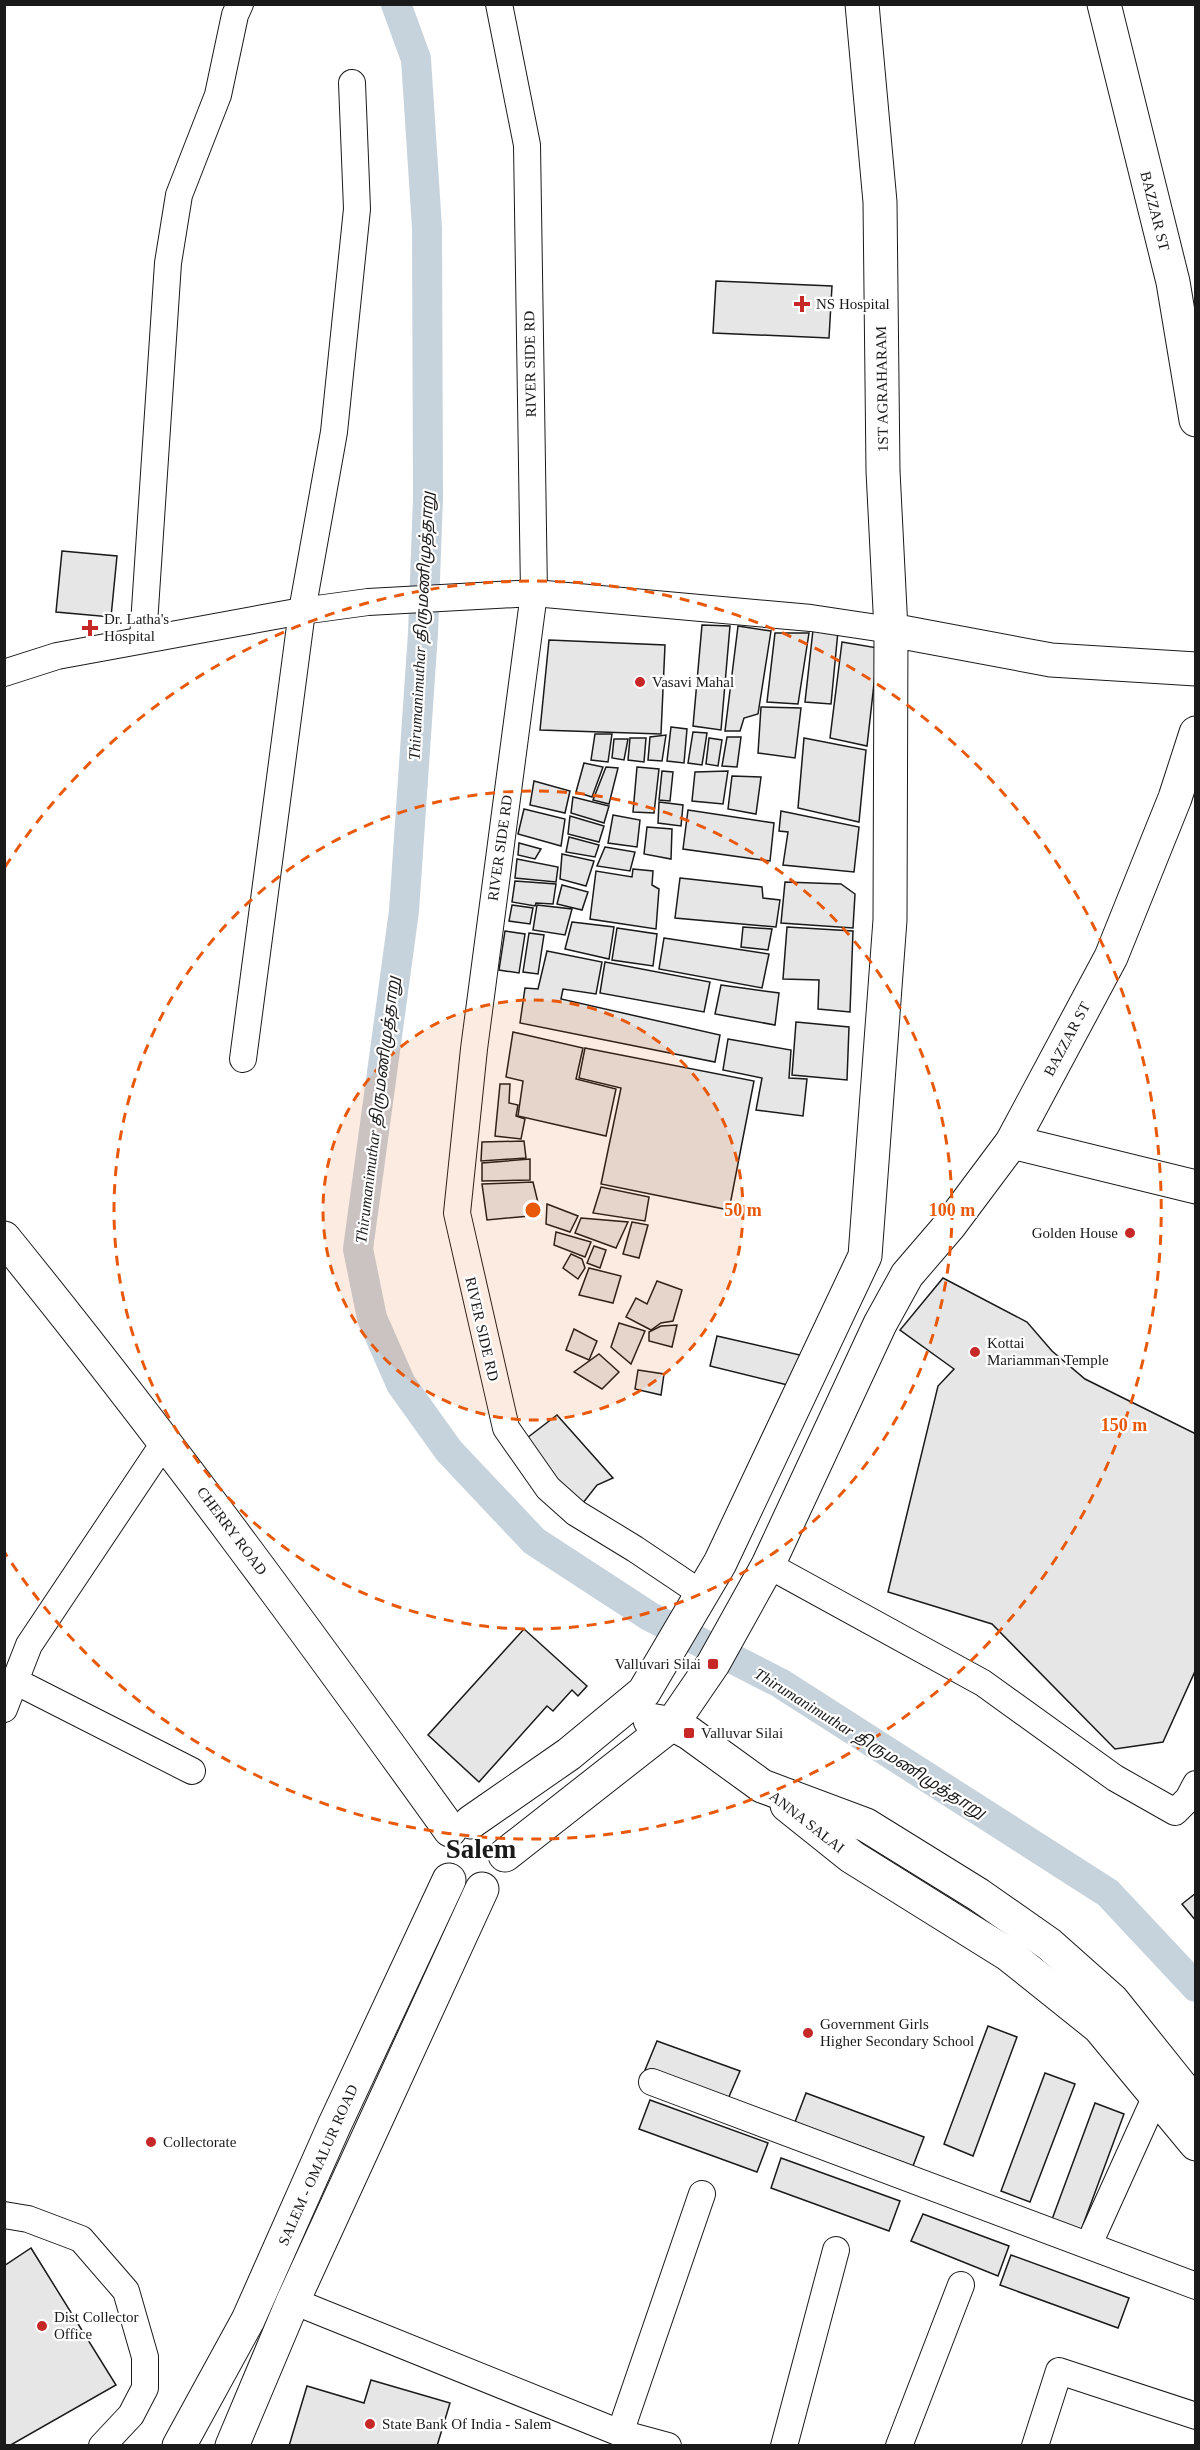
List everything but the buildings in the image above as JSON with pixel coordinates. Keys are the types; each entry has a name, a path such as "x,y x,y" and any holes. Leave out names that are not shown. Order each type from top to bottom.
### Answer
{"main road":[{"name":"1ST AGRAHARAM","path":"862,4 880,202 883,471 891,630 890,920 865,1256"},
{"name":"BAZZAR ST","path":"1104,4 1173,282 1196,420"},
{"path":"891,630 1051,660 1196,669"},
{"name":"BAZZAR ST","path":"672,1724 712,1664 763,1575 880,1324 907,1275 950,1225 1012,1142 1111,957 1175,798 1196,733"},
{"path":"1012,1142 1196,1187"},
{"name":"CHERRY ROAD","path":"4,1238 460,1826"},
{"path":"482,1889 468,1889 449,1880 442,1871 440,1849 460,1826 569,1754 644,1692 720,1563 865,1256 907,1275"},
{"path":"616,1713 672,1724 689,1733 762,1786 866,1825 979,1894 1049,1944 1112,2000 1196,2105"},
{"path":"232,2445 293,2301 482,1889 498,1877 505,1855 672,1724"},
{"name":"ANNA SALAI","path":"762,1786 852,1857 1018,1962 1099,2027 1155,2098 1196,2144"},
{"path":"460,1826 482,1824 499,1836 505,1855"},
{"name":"SALEM - OMALUR ROAD","path":"179,2445 248,2320 334,2126 449,1880"}],"street":[{"path":"142,639 168,264 179,195 218,95 235,15 240,4"},
{"name":"RIVER SIDE RD","path":"498,4 527,146 534,593 474,1049 457,1213 506,1428 548,1488 576,1513 702,1594"},
{"path":"243,1059 302,611 334,432 348,313 357,209 352,82"},
{"path":"4,673 57,656 302,611 368,602 534,593 811,618 891,630"},
{"path":"4,1708 29,1645 165,1443"},
{"path":"763,1575 983,1683 1115,1778 1175,1812 1188,1798 1196,1784"},
{"path":"15,1681 192,1771"},
{"path":"652,2082 1196,2286"},
{"path":"1089,2244 1155,2098"},
{"path":"620,2433 702,2194"},
{"path":"4,2215 28,2219 81,2239 126,2291 145,2357 145,2388 131,2415 102,2445"},
{"path":"784,2445 836,2250"},
{"path":"899,2445 961,2285"},
{"path":"293,2301 620,2433 668,2445"},
{"path":"1035,2445 1059,2371 1196,2416"}],"waterway":[{"name":"Thirumanimuthar திருமணிமுத்தாறு","path":"396,4 416,59 427,228 428,498 423,633 404,911 358,1249 372,1318 401,1384 449,1451 534,1541 649,1616 780,1683 1108,1893 1196,1987"}],"place":[{"name":"NS Hospital","path":"802,304"},
{"name":"Dr. Latha's Hospital","path":"90,628"},
{"name":"Vasavi Mahal","path":"640,682"},
{"name":"Golden House","path":"1130,1233"},
{"name":"Kottai Mariamman Temple","path":"975,1352"},
{"name":"Valluvari Silai","path":"713,1664"},
{"name":"Valluvar Silai","path":"689,1733"},
{"name":"Government Girls Higher Secondary School","path":"808,2033"},
{"name":"Collectorate","path":"151,2142"},
{"name":"Dist Collector Office","path":"42,2326"},
{"name":"State Bank Of India - Salem","path":"370,2424"}],"district":[{"name":"Salem","path":"481,1849"}]}
